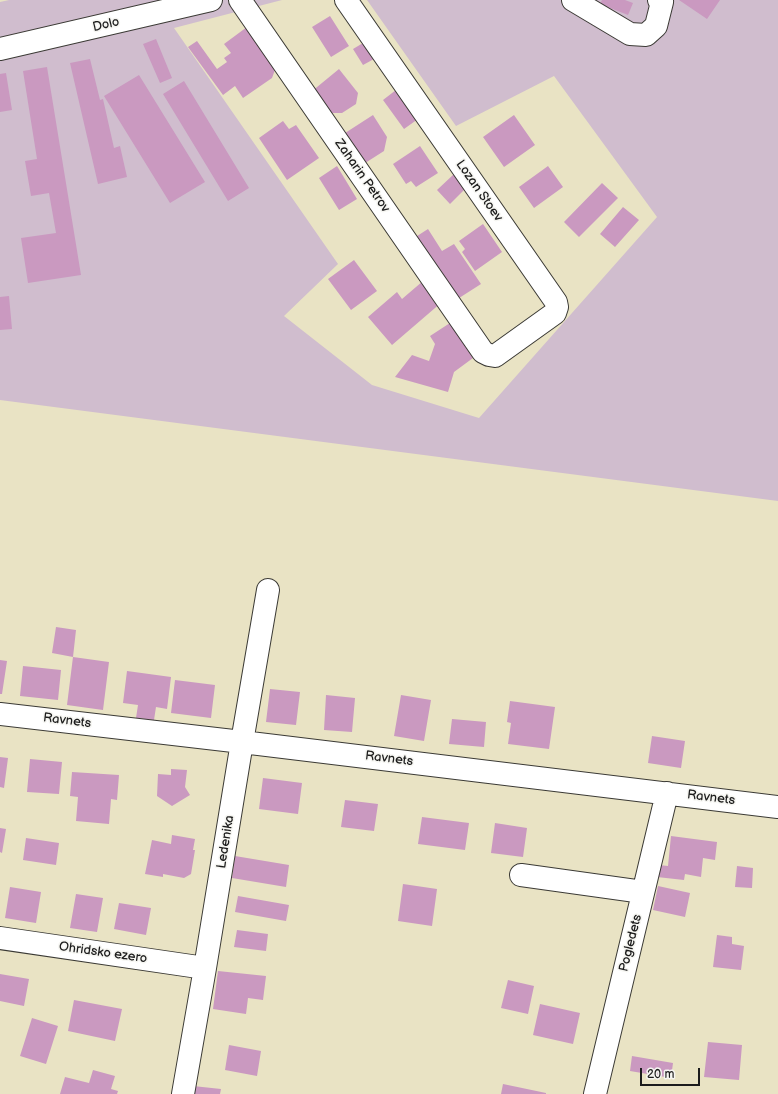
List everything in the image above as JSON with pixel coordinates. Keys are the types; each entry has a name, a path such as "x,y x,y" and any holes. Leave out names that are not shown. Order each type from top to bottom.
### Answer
{"street":[{"name":"Dolo","path":"0,49 211,0"},
{"name":"Zaharin Petrov","path":"240,0 483,352"},
{"name":"Lozan Stoev","path":"346,0 556,302 557,307 555,313 496,356 488,355 483,352"},
{"path":"573,0 630,34 646,34 656,26 662,2 659,0"},
{"name":"Ledenika","path":"183,1094 268,590"},
{"name":"Ravnets","path":"0,714 778,807"},
{"name":"Pogledets","path":"595,1094 667,793"},
{"path":"521,875 643,892"},
{"name":"Ohridsko ezero","path":"0,938 205,968"}],"shaded area":[{"path":"9,0 282,0 174,28 338,264 284,316 372,385 479,418 657,217 554,76 456,126 367,0 778,0 778,501 0,400 0,2"}],"building":[{"path":"602,0 625,0 633,3 628,15 600,4"},
{"path":"679,0 720,0 707,19"},
{"path":"330,16 349,46 331,57 312,27"},
{"path":"247,27 276,67 272,78 243,98 235,86 223,95 188,47 197,41 217,69 227,62 224,58 231,53 224,44"},
{"path":"156,39 172,78 160,83 143,44"},
{"path":"363,43 374,59 363,65 353,49"},
{"path":"90,59 100,100 103,99 114,148 120,146 127,177 98,184 70,63"},
{"path":"47,67 81,275 28,283 21,238 56,233 49,193 31,196 25,161 37,159 23,71"},
{"path":"339,69 358,93 356,104 342,113 328,113 311,92"},
{"path":"6,73 12,110 0,112 0,74"},
{"path":"139,75 205,182 170,203 104,96"},
{"path":"184,81 249,188 228,201 163,94"},
{"path":"396,90 418,119 404,129 383,100"},
{"path":"373,115 387,137 384,151 362,165 342,135"},
{"path":"514,115 535,145 504,167 483,137"},
{"path":"283,121 289,129 296,125 319,158 287,180 259,138"},
{"path":"420,146 438,173 416,187 411,181 406,184 393,164"},
{"path":"337,166 357,199 339,210 319,178"},
{"path":"548,166 563,187 534,208 519,187"},
{"path":"454,174 467,187 450,204 437,190"},
{"path":"602,183 618,198 579,237 564,222"},
{"path":"623,207 639,220 615,247 600,234"},
{"path":"483,224 502,252 475,271 462,252 465,249 459,241"},
{"path":"428,229 442,251 454,244 481,284 456,300 414,238"},
{"path":"354,260 377,291 351,310 328,279"},
{"path":"423,281 442,302 392,345 368,317 397,292 402,299"},
{"path":"9,296 12,329 0,330 0,297"},
{"path":"450,323 473,358 454,372 448,392 395,377 412,355 429,361 435,344 430,336"},
{"path":"56,627 76,630 73,657 52,653"},
{"path":"73,657 109,662 103,710 67,705"},
{"path":"0,660 7,661 2,694 0,694"},
{"path":"23,666 61,670 58,700 20,696"},
{"path":"127,671 171,677 167,709 156,707 154,720 136,718 138,705 123,703"},
{"path":"175,680 215,685 211,718 171,713"},
{"path":"270,689 300,692 296,725 266,722"},
{"path":"326,695 355,698 352,732 324,730"},
{"path":"401,695 431,700 424,741 394,736"},
{"path":"510,701 555,707 549,749 508,744 511,723 507,722"},
{"path":"452,719 486,722 484,747 449,744"},
{"path":"652,736 685,741 681,768 648,763"},
{"path":"0,757 8,758 4,788 0,787"},
{"path":"30,759 62,762 59,794 27,792"},
{"path":"171,769 187,770 185,787 190,795 172,806 157,796 158,774 171,775"},
{"path":"72,772 119,775 117,800 111,799 109,824 76,821 78,797 70,796"},
{"path":"263,778 302,783 298,814 259,809"},
{"path":"345,800 378,804 374,831 341,827"},
{"path":"422,817 469,823 465,850 418,844"},
{"path":"495,823 527,828 523,857 491,853"},
{"path":"0,828 6,829 2,853 0,852"},
{"path":"172,835 195,839 193,850 195,850 191,874 184,878 163,874 163,877 145,874 152,840 171,844"},
{"path":"671,836 717,842 715,860 703,858 701,877 685,874 684,880 657,877 659,865 668,866"},
{"path":"26,838 59,843 56,865 23,860"},
{"path":"235,856 289,865 286,887 232,878"},
{"path":"737,866 753,868 752,888 735,887"},
{"path":"403,884 437,889 432,926 398,921"},
{"path":"658,886 690,893 685,917 653,910"},
{"path":"10,887 41,892 36,923 5,918"},
{"path":"76,894 103,898 97,932 70,928"},
{"path":"238,896 289,905 286,921 235,912"},
{"path":"119,903 151,908 146,935 114,929"},
{"path":"237,930 268,934 266,951 234,947"},
{"path":"717,935 732,937 732,944 744,946 741,970 713,967"},
{"path":"218,971 266,976 263,1000 248,998 246,1014 213,1009"},
{"path":"0,974 29,979 24,1006 0,1001"},
{"path":"508,980 534,986 528,1014 501,1008"},
{"path":"74,1000 122,1009 115,1041 68,1031"},
{"path":"540,1004 580,1013 573,1044 533,1035"},
{"path":"32,1018 58,1026 46,1064 20,1056"},
{"path":"708,1042 742,1045 739,1080 704,1077"},
{"path":"229,1045 261,1051 257,1076 225,1070"},
{"path":"632,1056 673,1063 671,1078 630,1071"},
{"path":"93,1070 115,1076 111,1089 118,1091 117,1094 60,1094 65,1077 89,1083"},
{"path":"503,1084 546,1093 546,1094 501,1094"},
{"path":"193,1086 221,1089 220,1094 192,1094"}]}
